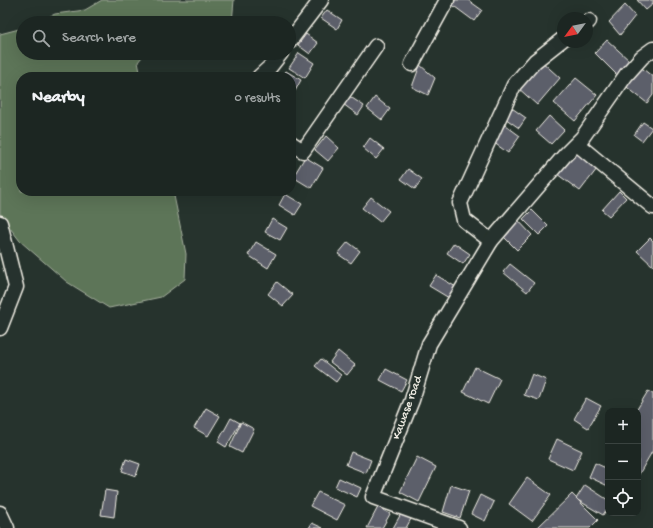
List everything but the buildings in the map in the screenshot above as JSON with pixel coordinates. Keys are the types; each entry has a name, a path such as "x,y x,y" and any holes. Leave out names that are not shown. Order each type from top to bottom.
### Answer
{"street":[{"path":"296,33 321,0"},
{"path":"412,64 447,0"},
{"path":"557,44 535,60 514,85 460,203 464,220 491,241 565,155 582,138 626,75 653,49"},
{"path":"296,146 303,151 376,46"},
{"path":"264,72 276,60"},
{"path":"577,144 653,207"},
{"path":"0,223 16,286 0,328"},
{"name":"Kawase road","path":"459,528 372,497 412,400 429,344 491,241"},
{"path":"0,513 7,528"}],"green space":[{"path":"102,0 234,0 233,16 51,16 55,14 85,10"},
{"path":"16,30 16,60 140,60 138,62 140,72 16,72 16,196 174,196 186,254 185,279 161,297 109,308 67,282 20,241 0,215 0,34"}]}
